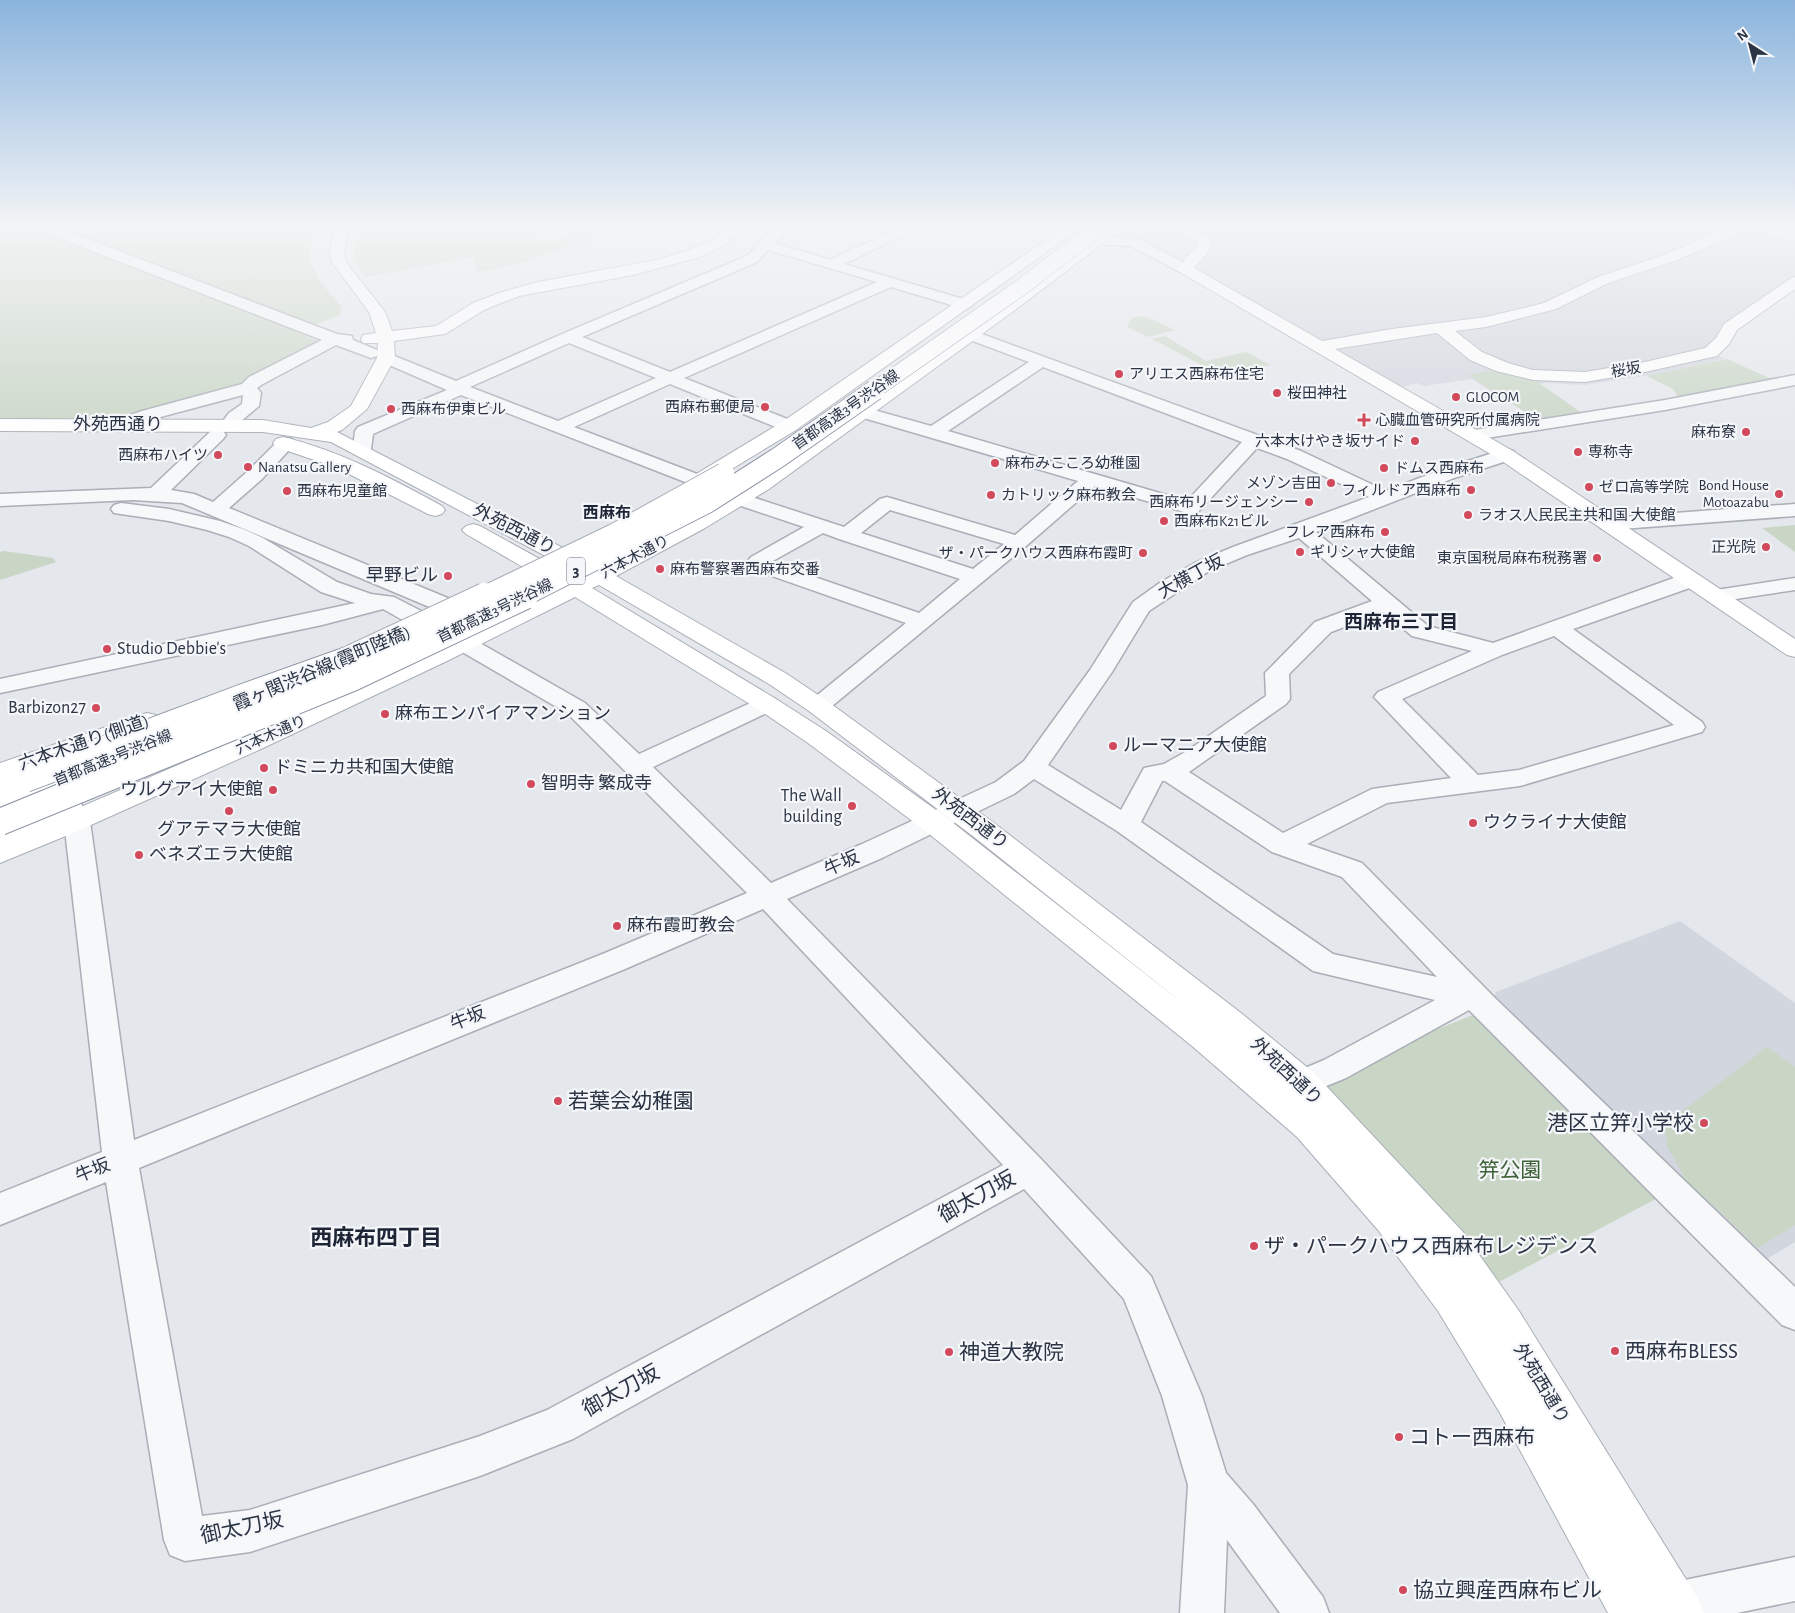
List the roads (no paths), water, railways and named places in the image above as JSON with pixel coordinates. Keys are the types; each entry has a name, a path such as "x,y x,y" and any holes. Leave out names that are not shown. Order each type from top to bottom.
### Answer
{"main road":[{"path":"356,302 365,317 378,347"},
{"path":"263,432 296,437 330,432 351,409 378,347 377,312 370,302"},
{"path":"378,347 448,328 478,307 491,302"},
{"name":"六本木通り","path":"0,853 77,821 313,716 465,644 574,571 698,481 789,426 967,302"},
{"name":"首都高速3号渋谷線","path":"0,802 322,675 397,643 583,554 691,497 730,474 982,302"},
{"path":"846,388 932,344 993,302"},
{"name":"首都高速3号渋谷線","path":"0,822 302,700 481,618 596,561 707,503 788,451 1000,302"},
{"path":"447,606 468,610 486,607 574,571 629,541 663,535 697,523 745,490 786,468 971,335 1011,302"},
{"path":"1243,302 1506,455 1795,650"},
{"path":"1319,346 1486,322 1550,306 1558,302"},
{"name":"桜坂","path":"1442,328 1476,356 1502,367 1533,375 1568,378 1585,377 1645,367 1711,352 1723,340 1730,327 1766,302"},
{"path":"263,432 283,423 304,424 351,409"},
{"path":"351,409 362,449"},
{"name":"外苑西通り","path":"0,425 122,424 263,432 286,443 321,454 380,482 536,564 574,571 817,737 946,816 1230,1022 1302,1083 1450,1244 1505,1324 1678,1609"},
{"name":"霞ヶ関渋谷線(霞町陸橋)","path":"0,802 390,641 580,551 688,495 724,473 789,426"},
{"name":"外苑西通り","path":"0,433 223,430"},
{"path":"330,432 340,448 379,477 380,482"},
{"name":"外苑西通り","path":"330,432 574,571 778,679 818,706 946,816 1102,958 1204,1037 1309,1126 1391,1218 1452,1298 1514,1398 1632,1613"},
{"name":"霞ヶ関渋谷線(霞町陸橋)","path":"0,830 416,655 598,565 712,504 745,490"},
{"path":"447,606 536,564"},
{"name":"六本木通り(側道)","path":"0,772 307,666 447,606"},
{"path":"0,789 241,698 397,643"},
{"path":"0,840 212,749 302,700"}],"street":[{"path":"241,302 337,339 378,347 460,388 698,481"},
{"path":"362,449 364,431 388,423 454,393 479,377 649,302"},
{"path":"558,427 844,302"},
{"path":"959,302 965,304"},
{"path":"971,335 1294,455 1386,498"},
{"path":"568,337 668,379 789,426"},
{"path":"122,424 148,415 248,388 254,381 337,339"},
{"path":"935,432 1041,362"},
{"path":"1474,435 1665,405 1793,381"},
{"path":"156,494 235,417 250,406 252,393 248,388"},
{"path":"862,412 1191,508 1254,440"},
{"path":"219,517 255,474 286,443"},
{"name":"大横丁坂","path":"946,816 1006,788 1034,766 1100,672 1142,607 1169,587 1202,567 1240,551 1302,530 1447,474 1506,455"},
{"path":"818,706 1019,542 1092,479"},
{"path":"745,490 819,527 975,577"},
{"path":"0,500 47,496 156,494 187,498 329,587 368,600 386,602 420,619"},
{"path":"846,535 887,503 1019,542"},
{"path":"0,512 93,509 138,510 169,515 219,517 271,532 447,606"},
{"path":"1608,524 1795,510"},
{"path":"819,527 758,561 759,565 922,621"},
{"path":"1302,530 1420,632 1494,650"},
{"path":"1472,784 1386,697 1494,650 1690,580"},
{"path":"1716,596 1795,584"},
{"path":"0,686 322,618 386,602 407,590"},
{"path":"1126,825 1153,774 1170,772 1196,757 1278,699 1277,673 1323,627 1388,603"},
{"path":"1282,845 1381,795 1520,778 1693,727 1556,627"},
{"path":"465,644 576,708 636,765 767,896 1028,1169 1138,1288 1182,1396 1209,1485 1202,1613"},
{"path":"636,765 767,704"},
{"path":"1034,766 1126,825 1324,963 1428,987 1472,994"},
{"path":"1170,772 1282,845 1352,870 1472,994 1795,1312"},
{"name":"牛坂","path":"0,1209 615,961 946,816"},
{"path":"77,821 120,1160"},
{"path":"1302,1083 1335,1069 1472,994"},
{"name":"御太刀坂","path":"120,1160 185,1540 250,1531 480,1456 559,1425 1028,1169"},
{"path":"1209,1485 1238,1519 1307,1613"},
{"path":"1632,1613 1678,1609 1795,1579"}],"place":[{"name":"アリエス西麻布住宅","path":"1119,374"},
{"name":"桜田神社","path":"1277,393"},
{"name":"GLOCOM","path":"1456,397"},
{"name":"西麻布郵便局","path":"765,407"},
{"name":"西麻布伊東ビル","path":"391,409"},
{"name":"心臓血管研究所付属病院","path":"1364,420"},
{"name":"麻布寮","path":"1746,432"},
{"name":"六本木けやき坂サイド","path":"1415,441"},
{"name":"専称寺","path":"1578,452"},
{"name":"西麻布ハイツ","path":"218,455"},
{"name":"麻布みこころ幼稚園","path":"995,463"},
{"name":"Nanatsu Gallery","path":"248,467"},
{"name":"ドムス西麻布","path":"1384,468"},
{"name":"メゾン吉田","path":"1331,483"},
{"name":"ゼロ高等学院","path":"1589,487"},
{"name":"フィルドア西麻布","path":"1471,490"},
{"name":"西麻布児童館","path":"287,491"},
{"name":"Bond House Motoazabu","path":"1779,494"},
{"name":"カトリック麻布教会","path":"991,495"},
{"name":"西麻布リージェンシー","path":"1309,502"},
{"name":"ラオス人民民主共和国 大使館","path":"1468,515"},
{"name":"西麻布K21ビル","path":"1164,521"},
{"name":"フレア西麻布","path":"1385,532"},
{"name":"正光院","path":"1766,547"},
{"name":"ギリシャ大使館","path":"1300,552"},
{"name":"ザ・パークハウス西麻布霞町","path":"1143,553"},
{"name":"東京国税局麻布税務署","path":"1597,558"},
{"name":"麻布警察署西麻布交番","path":"660,569"},
{"name":"早野ビル","path":"448,576"},
{"name":"Studio Debbie's","path":"107,649"},
{"name":"Barbizon27","path":"96,708"},
{"name":"麻布エンパイアマンション","path":"385,714"},
{"name":"ルーマニア大使館","path":"1113,746"},
{"name":"ドミニカ共和国大使館","path":"264,768"},
{"name":"智明寺 繁成寺","path":"531,784"},
{"name":"ウルグアイ大使館","path":"273,790"},
{"name":"The Wall building","path":"852,806"},
{"name":"グアテマラ大使館","path":"229,811"},
{"name":"ウクライナ大使館","path":"1473,823"},
{"name":"ベネズエラ大使館","path":"139,855"},
{"name":"麻布霞町教会","path":"617,926"},
{"name":"若葉会幼稚園","path":"558,1101"},
{"name":"港区立笄小学校","path":"1704,1123"},
{"name":"ザ・パークハウス西麻布レジデンス","path":"1254,1246"},
{"name":"西麻布BLESS","path":"1615,1351"},
{"name":"神道大教院","path":"949,1352"},
{"name":"コトー西麻布","path":"1399,1437"},
{"name":"協立興産西麻布ビル","path":"1403,1590"}],"district":[{"name":"西麻布","path":"607,513"},
{"name":"西麻布三丁目","path":"1401,622"},
{"name":"西麻布四丁目","path":"376,1238"}],"park label":[{"name":"笄公園","path":"1510,1170"}]}
